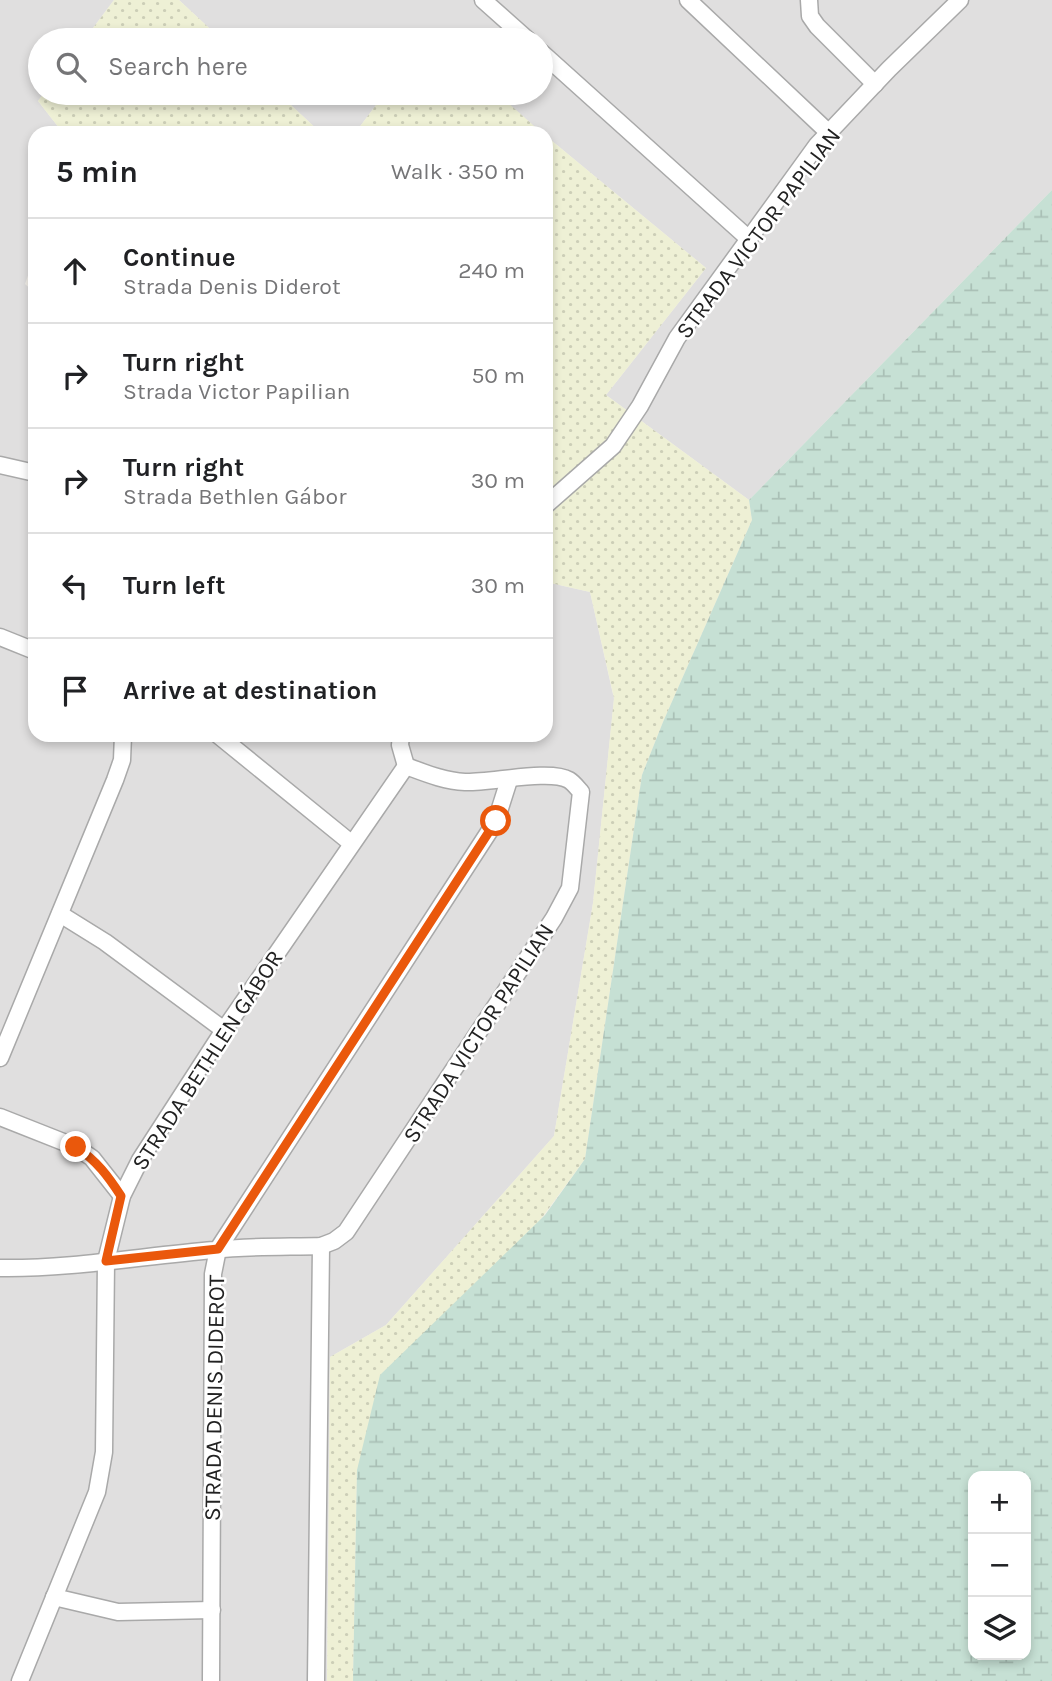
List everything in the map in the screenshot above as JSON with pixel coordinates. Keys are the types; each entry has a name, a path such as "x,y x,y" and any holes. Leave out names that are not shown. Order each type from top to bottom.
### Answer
{"street":[{"path":"483,0 514,28"},
{"path":"688,0 830,132"},
{"path":"809,0 810,16 817,26 875,84"},
{"name":"STRADA VICTOR PAPILIAN","path":"553,499 613,446 640,406 677,338 817,145 889,69 960,0"},
{"path":"553,63 749,239"},
{"path":"0,465 28,471"},
{"path":"0,637 28,648"},
{"path":"0,1058 115,780 122,760 122,742"},
{"path":"227,742 351,843"},
{"path":"400,742 406,766 437,777 464,782 509,780"},
{"name":"STRADA BETHLEN GÁBOR","path":"20,1681 97,1492 104,1452 106,1261 121,1196 140,1160 225,1030 406,766"},
{"name":"STRADA VICTOR PAPILIAN","path":"321,1246 346,1232 554,918 570,888 581,792 569,780 556,776 509,780"},
{"name":"STRADA DENIS DIDEROT","path":"211,1681 213,1274 218,1249 496,821 509,780"},
{"path":"60,914 106,942 225,1030"},
{"path":"0,1117 84,1153 102,1168 121,1196"},
{"path":"0,1268 78,1266 218,1249 321,1246 316,1681"},
{"path":"54,1597 118,1612 212,1609"}],"shaded area":[{"path":"0,0 114,0 93,28 28,28 28,105 41,105 58,126 28,126 28,276 25,284 28,287 28,742 553,742 553,584 590,592 614,699 593,903 554,1136 386,1325 330,1357 327,1681 0,1681"},
{"path":"179,0 1052,0 1052,190 749,500 606,395 706,268 553,142 553,126 533,126 509,105 553,105 553,28 209,28"},
{"path":"291,105 376,105 360,126 313,126"}],"green space":[{"path":"114,0 179,0 209,28 93,28"},
{"path":"41,105 291,105 313,126 58,126"},
{"path":"376,105 510,105 534,126 360,126"},
{"path":"553,142 706,268 606,395 749,500 752,520 642,775 585,1159 357,1470 353,1681 327,1681 330,1357 386,1325 554,1136 593,903 614,698 590,592 553,584"},
{"path":"1052,190 1052,1681 353,1681 357,1470 380,1375 545,1215 585,1159 642,775 752,520 749,500"}],"route":[{"path":"76,1147 102,1168 121,1196 106,1261 218,1249 496,821"}]}
